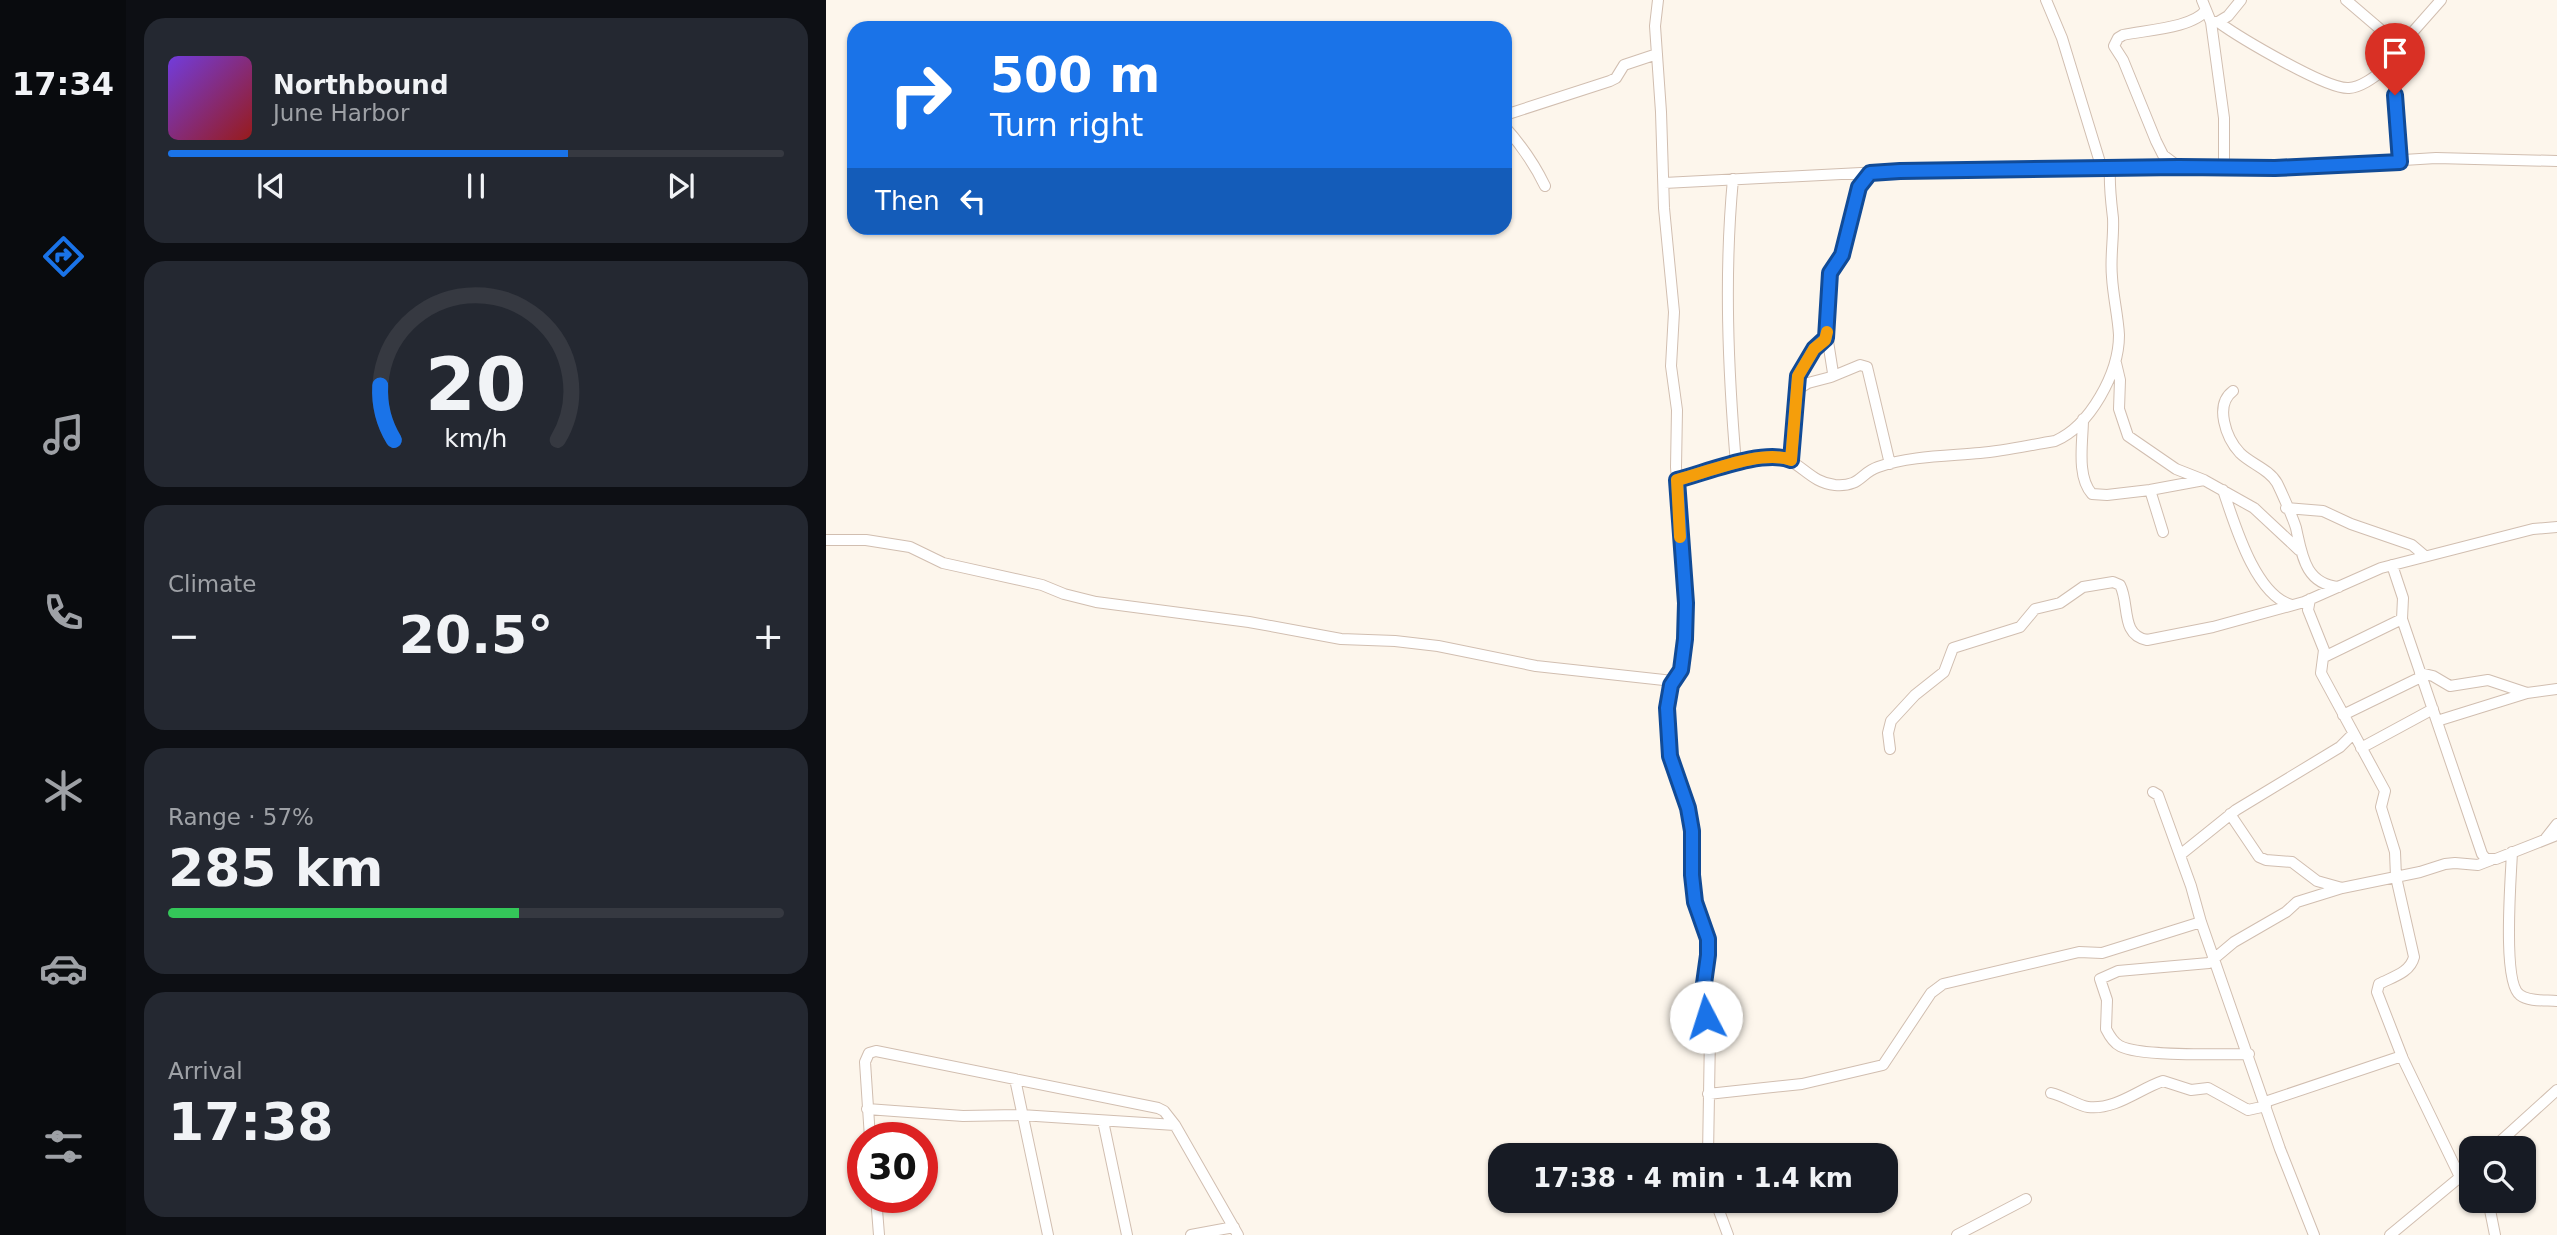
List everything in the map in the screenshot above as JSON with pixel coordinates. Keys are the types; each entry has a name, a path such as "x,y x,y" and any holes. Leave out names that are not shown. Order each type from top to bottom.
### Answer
{"street":[{"path":"1658,0 1655,26 1668,258 1674,312 1671,366 1676,410 1677,480 1686,603 1681,670 1673,681 1667,708 1670,756 1688,808 1692,831 1695,902 1708,939 1702,998 1710,1034 1709,1143"},
{"path":"1677,480 1768,455 1791,460 1819,481 1837,485 1856,482 1875,468 1890,464 2055,441 2065,436 2083,419 2104,391 2115,359 2119,334 2111,263 2113,221 2106,169 2065,46 2046,0"},
{"path":"2214,22 2228,16 2241,0"},
{"path":"2346,0 2401,47"},
{"path":"2214,22 2289,64 2340,87 2351,88 2362,84 2392,64 2401,47 2441,0"},
{"path":"2179,167 2163,155 2127,69 2114,46 2123,35 2188,23 2200,18 2204,5"},
{"path":"2204,5 2214,22 2224,118 2224,159 2227,167"},
{"path":"1512,113 1610,81 1616,78 1624,65 1657,54"},
{"path":"2392,64 2400,162"},
{"path":"1512,134 1522,145 1545,186"},
{"path":"1664,183 1870,173 2179,167 2275,168 2436,158 2557,161"},
{"path":"1831,377 1833,373 1826,335 1830,273 1842,255 1859,187 1870,173"},
{"path":"1733,179 1729,217 1727,319 1736,464"},
{"path":"1791,460 1798,376 1826,335"},
{"path":"2115,359 2120,380 2119,409 2128,436 2176,468 2254,508 2299,550 2316,578 2328,586 2339,587"},
{"path":"1798,388 1860,365 1867,367 1890,464"},
{"path":"2233,391 2227,395 2223,408 2230,436 2241,453 2276,481 2296,528 2299,550"},
{"path":"2083,419 2082,463 2086,486 2092,494 2150,490 2204,480"},
{"path":"2150,490 2163,532"},
{"path":"2223,490 2251,564 2279,600 2292,605"},
{"path":"2286,508 2323,511 2351,524 2412,545 2425,556"},
{"path":"1890,749 1888,733 1891,721 1915,695 1944,672 1953,648 2020,627 2035,610 2060,603 2083,587 2113,582 2120,585 2131,632 2138,638 2147,640 2213,627 2292,605 2339,587 2363,574 2392,565 2533,529 2557,527"},
{"path":"826,540 866,540 910,547 943,563 1042,585 1096,602 1249,622 1341,639 1438,646 1536,666 1673,681"},
{"path":"2392,565 2403,598 2402,619 2480,851 2486,859 2491,860"},
{"path":"2310,599 2308,610 2322,640 2324,657 2321,673 2385,791 2381,807 2395,852 2396,877 2414,957 2411,965 2379,984 2377,992 2402,1056 2459,1175"},
{"path":"2324,657 2402,619"},
{"path":"2343,715 2421,675 2434,676 2450,687 2488,680 2526,693"},
{"path":"2437,721 2526,693 2557,689"},
{"path":"2361,748 2433,709"},
{"path":"2180,855 2230,814 2340,747 2353,734"},
{"path":"2153,792 2158,795 2180,855 2280,1149 2314,1235"},
{"path":"2230,814 2259,857 2292,862 2317,881 2342,888"},
{"path":"2546,839 2557,824"},
{"path":"2249,1054 2137,1050 2120,1046 2106,1029 2108,1007 2100,982 2102,977 2118,971 2201,965 2216,960 2234,942 2286,912 2298,902 2342,888 2445,864 2478,865 2557,835"},
{"path":"2512,852 2509,951 2511,982 2515,990 2525,998 2557,1001"},
{"path":"1708,1094 1802,1084 1883,1065 1931,993 1943,984 2079,952 2102,953 2201,922"},
{"path":"868,1122 865,1062 869,1053 876,1051 1158,1108 1164,1111 1175,1125 1236,1231 1191,1235"},
{"path":"2051,1093 2066,1096 2084,1107 2098,1107 2126,1100 2163,1081 2191,1090 2208,1088 2248,1110 2402,1056"},
{"path":"1015,1079 1048,1235"},
{"path":"2506,1136 2557,1090"},
{"path":"867,1109 1175,1125"},
{"path":"1103,1121 1127,1235"},
{"path":"2390,1235 2459,1178"},
{"path":"1957,1235 2026,1199"},
{"path":"877,1213 879,1235"},
{"path":"1720,1213 1728,1235"},
{"path":"2491,1213 2495,1235"}],"slow traffic":[{"path":"1680,537 1677,480 1761,456 1780,456 1791,460 1798,376 1816,346 1825,340 1827,332"}],"route":[{"path":"1706,1017 1702,998 1708,939 1695,902 1692,831 1688,808 1670,756 1667,708 1671,685 1681,670 1685,639 1686,603 1677,480 1761,456 1780,456 1791,460 1798,376 1816,346 1826,338 1830,273 1842,255 1852,209 1862,181 1870,173 1900,171 2275,168 2400,162 2395,95"}]}
